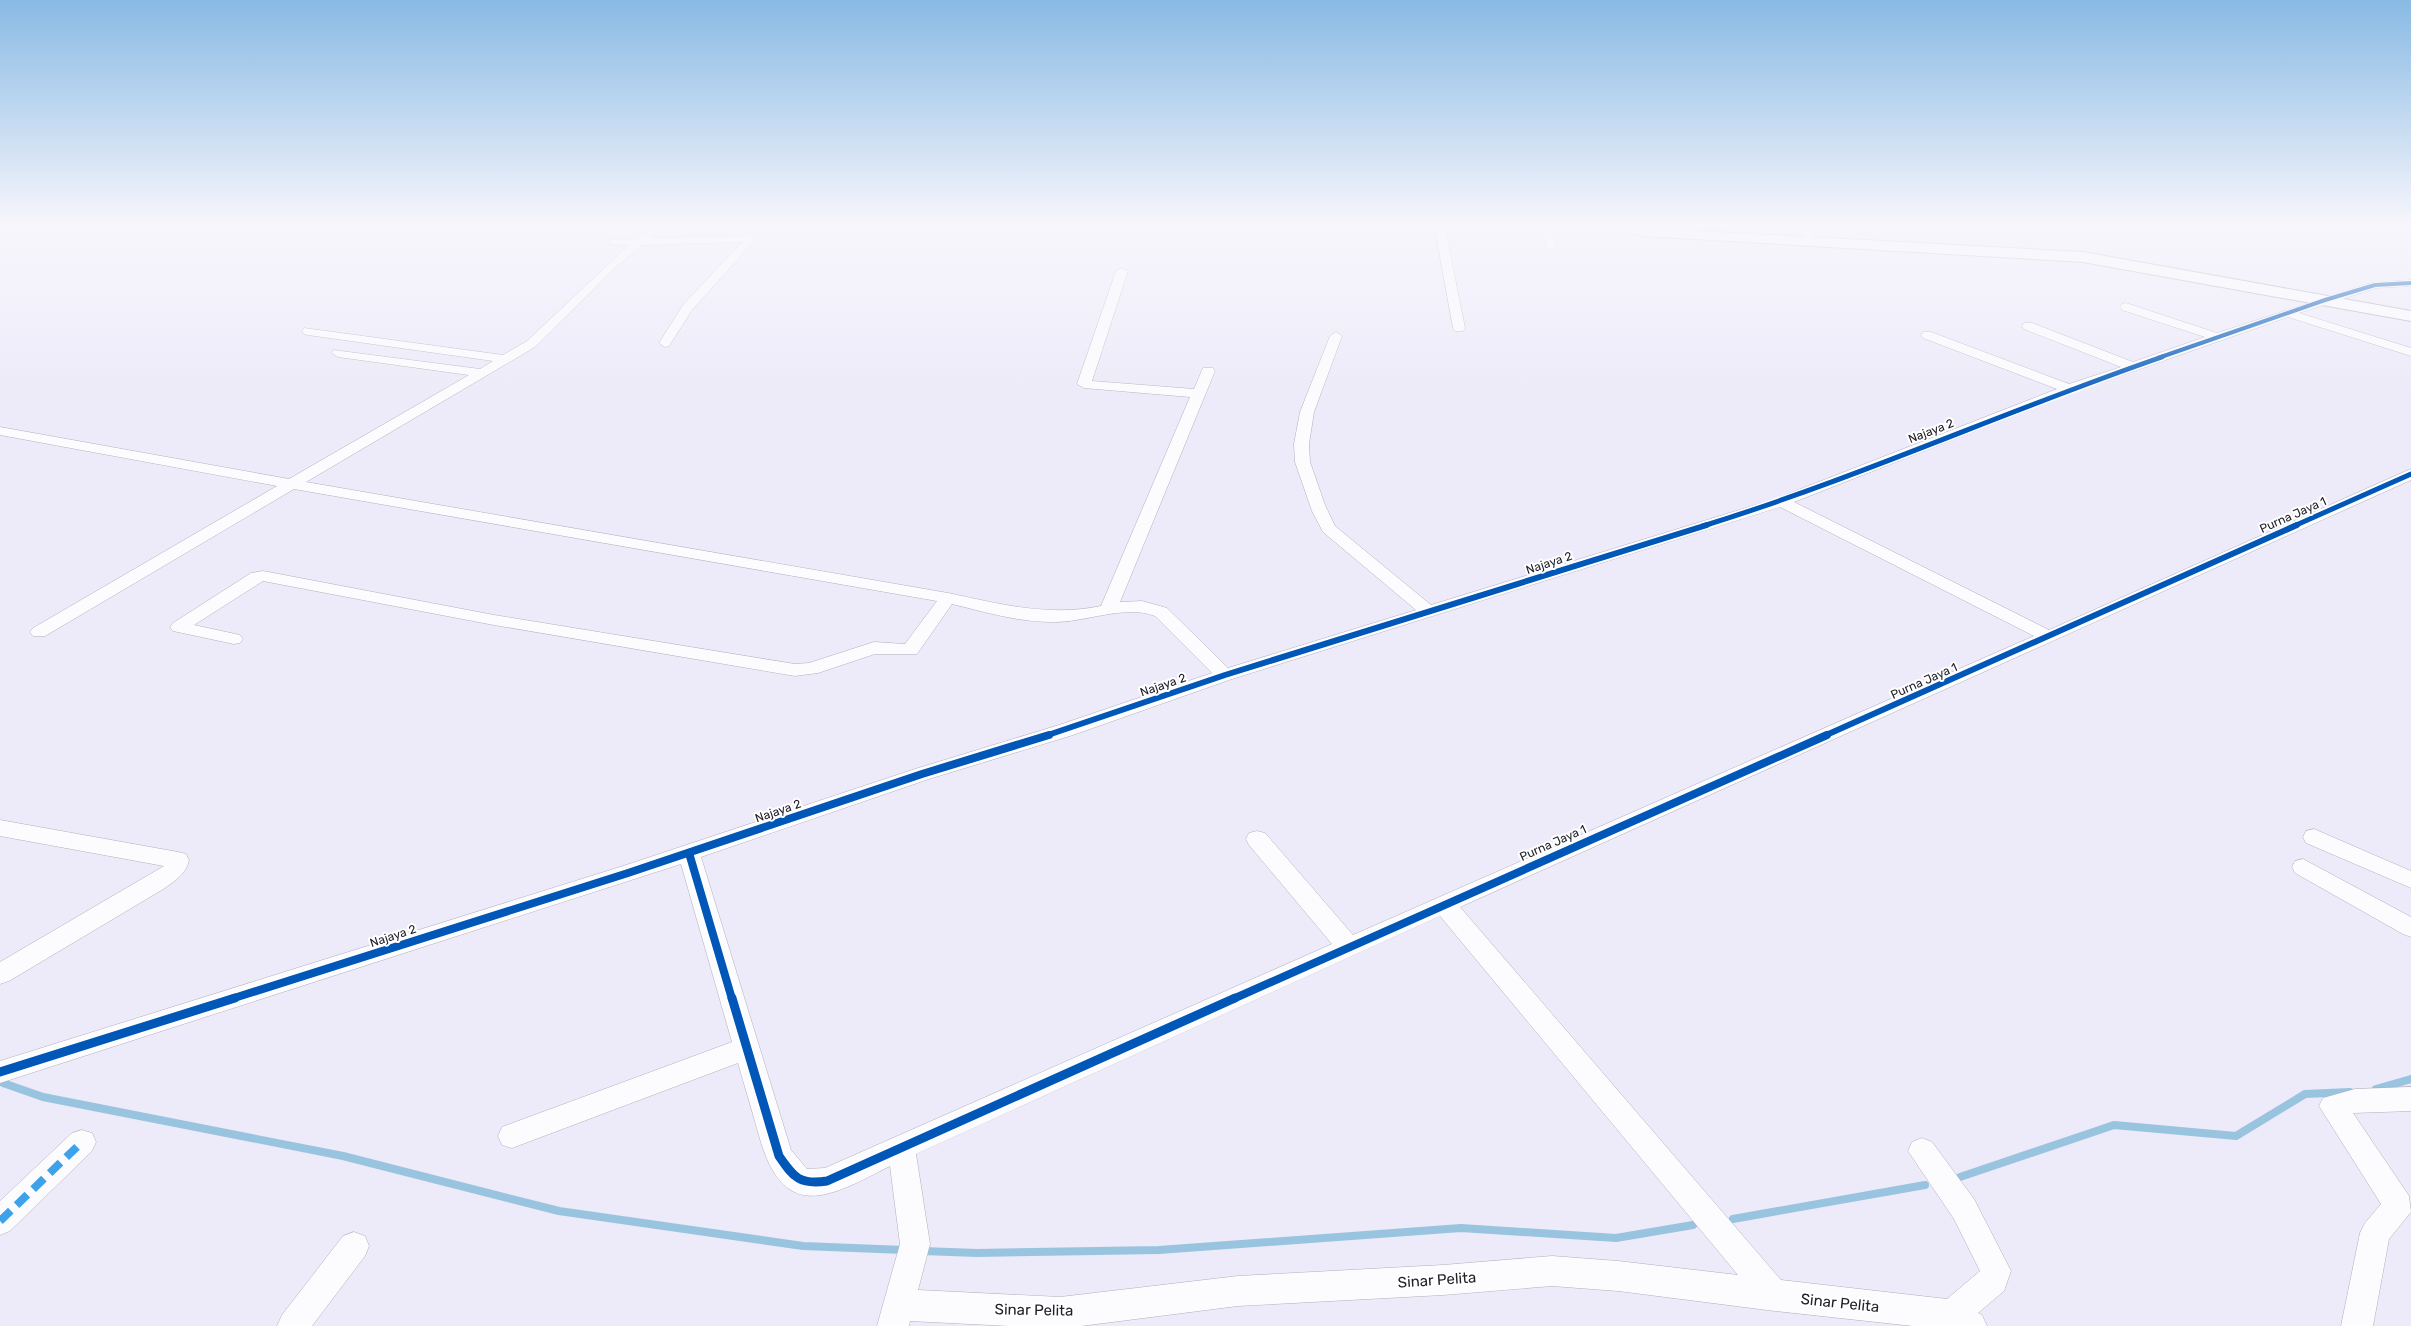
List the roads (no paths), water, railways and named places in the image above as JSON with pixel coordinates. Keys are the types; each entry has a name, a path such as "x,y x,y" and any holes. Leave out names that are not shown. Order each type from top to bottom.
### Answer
{"street":[{"path":"39,632 506,359 536,340 592,285"},
{"path":"665,343 688,308 709,285"},
{"path":"1117,285 1084,384 1199,394"},
{"path":"1451,285 1459,328"},
{"path":"2241,285 2411,316"},
{"name":"Najaya 2","path":"0,1072 689,853 922,774 1066,730 1225,675 1430,613 1781,502 2069,389 2325,300 2375,285"},
{"path":"2126,307 2219,338"},
{"path":"2287,313 2411,352"},
{"path":"2028,326 2134,367"},
{"path":"308,331 506,359"},
{"path":"1927,335 2069,389"},
{"path":"1336,336 1308,410 1302,445 1302,459 1307,469 1320,514 1329,528 1430,613"},
{"path":"338,352 482,373"},
{"path":"1109,608 1208,371"},
{"path":"0,431 291,484 948,598 1024,614 1051,617 1080,616 1109,608 1154,608 1161,612 1225,675"},
{"name":"Purna Jaya 1","path":"689,853 779,1156 796,1179 810,1184 827,1181 2411,474"},
{"path":"1781,502 2049,637"},
{"path":"234,639 179,627 257,577 263,576 494,620 795,670 811,669 874,648 910,650 948,598"},
{"path":"0,828 178,860 178,866 157,882 0,974"},
{"path":"2314,837 2411,880"},
{"path":"1257,839 1349,947"},
{"path":"2303,867 2411,928"},
{"path":"1444,904 1775,1296"},
{"path":"512,1136 747,1048"},
{"path":"2356,1326 2375,1233 2399,1206 2333,1106 2355,1102 2411,1099"},
{"path":"0,1221 82,1142"},
{"path":"898,1310 916,1244 902,1146"},
{"path":"1922,1152 1956,1198 1996,1272 1993,1280 1961,1321"},
{"path":"293,1326 354,1246"},
{"name":"Sinar Pelita","path":"898,1310 1059,1320 1238,1292 1443,1280 1552,1271 1618,1276 1961,1321"}],"waterway":[{"path":"2376,1089 2411,1079"},
{"path":"3,1083 43,1097 343,1156 559,1211 803,1246 904,1250"},
{"path":"1960,1177 2114,1125 2236,1136 2305,1094 2350,1092"},
{"path":"1733,1219 1925,1185"},
{"path":"923,1251 977,1253 1159,1250 1461,1228 1616,1238 1693,1225"}]}
